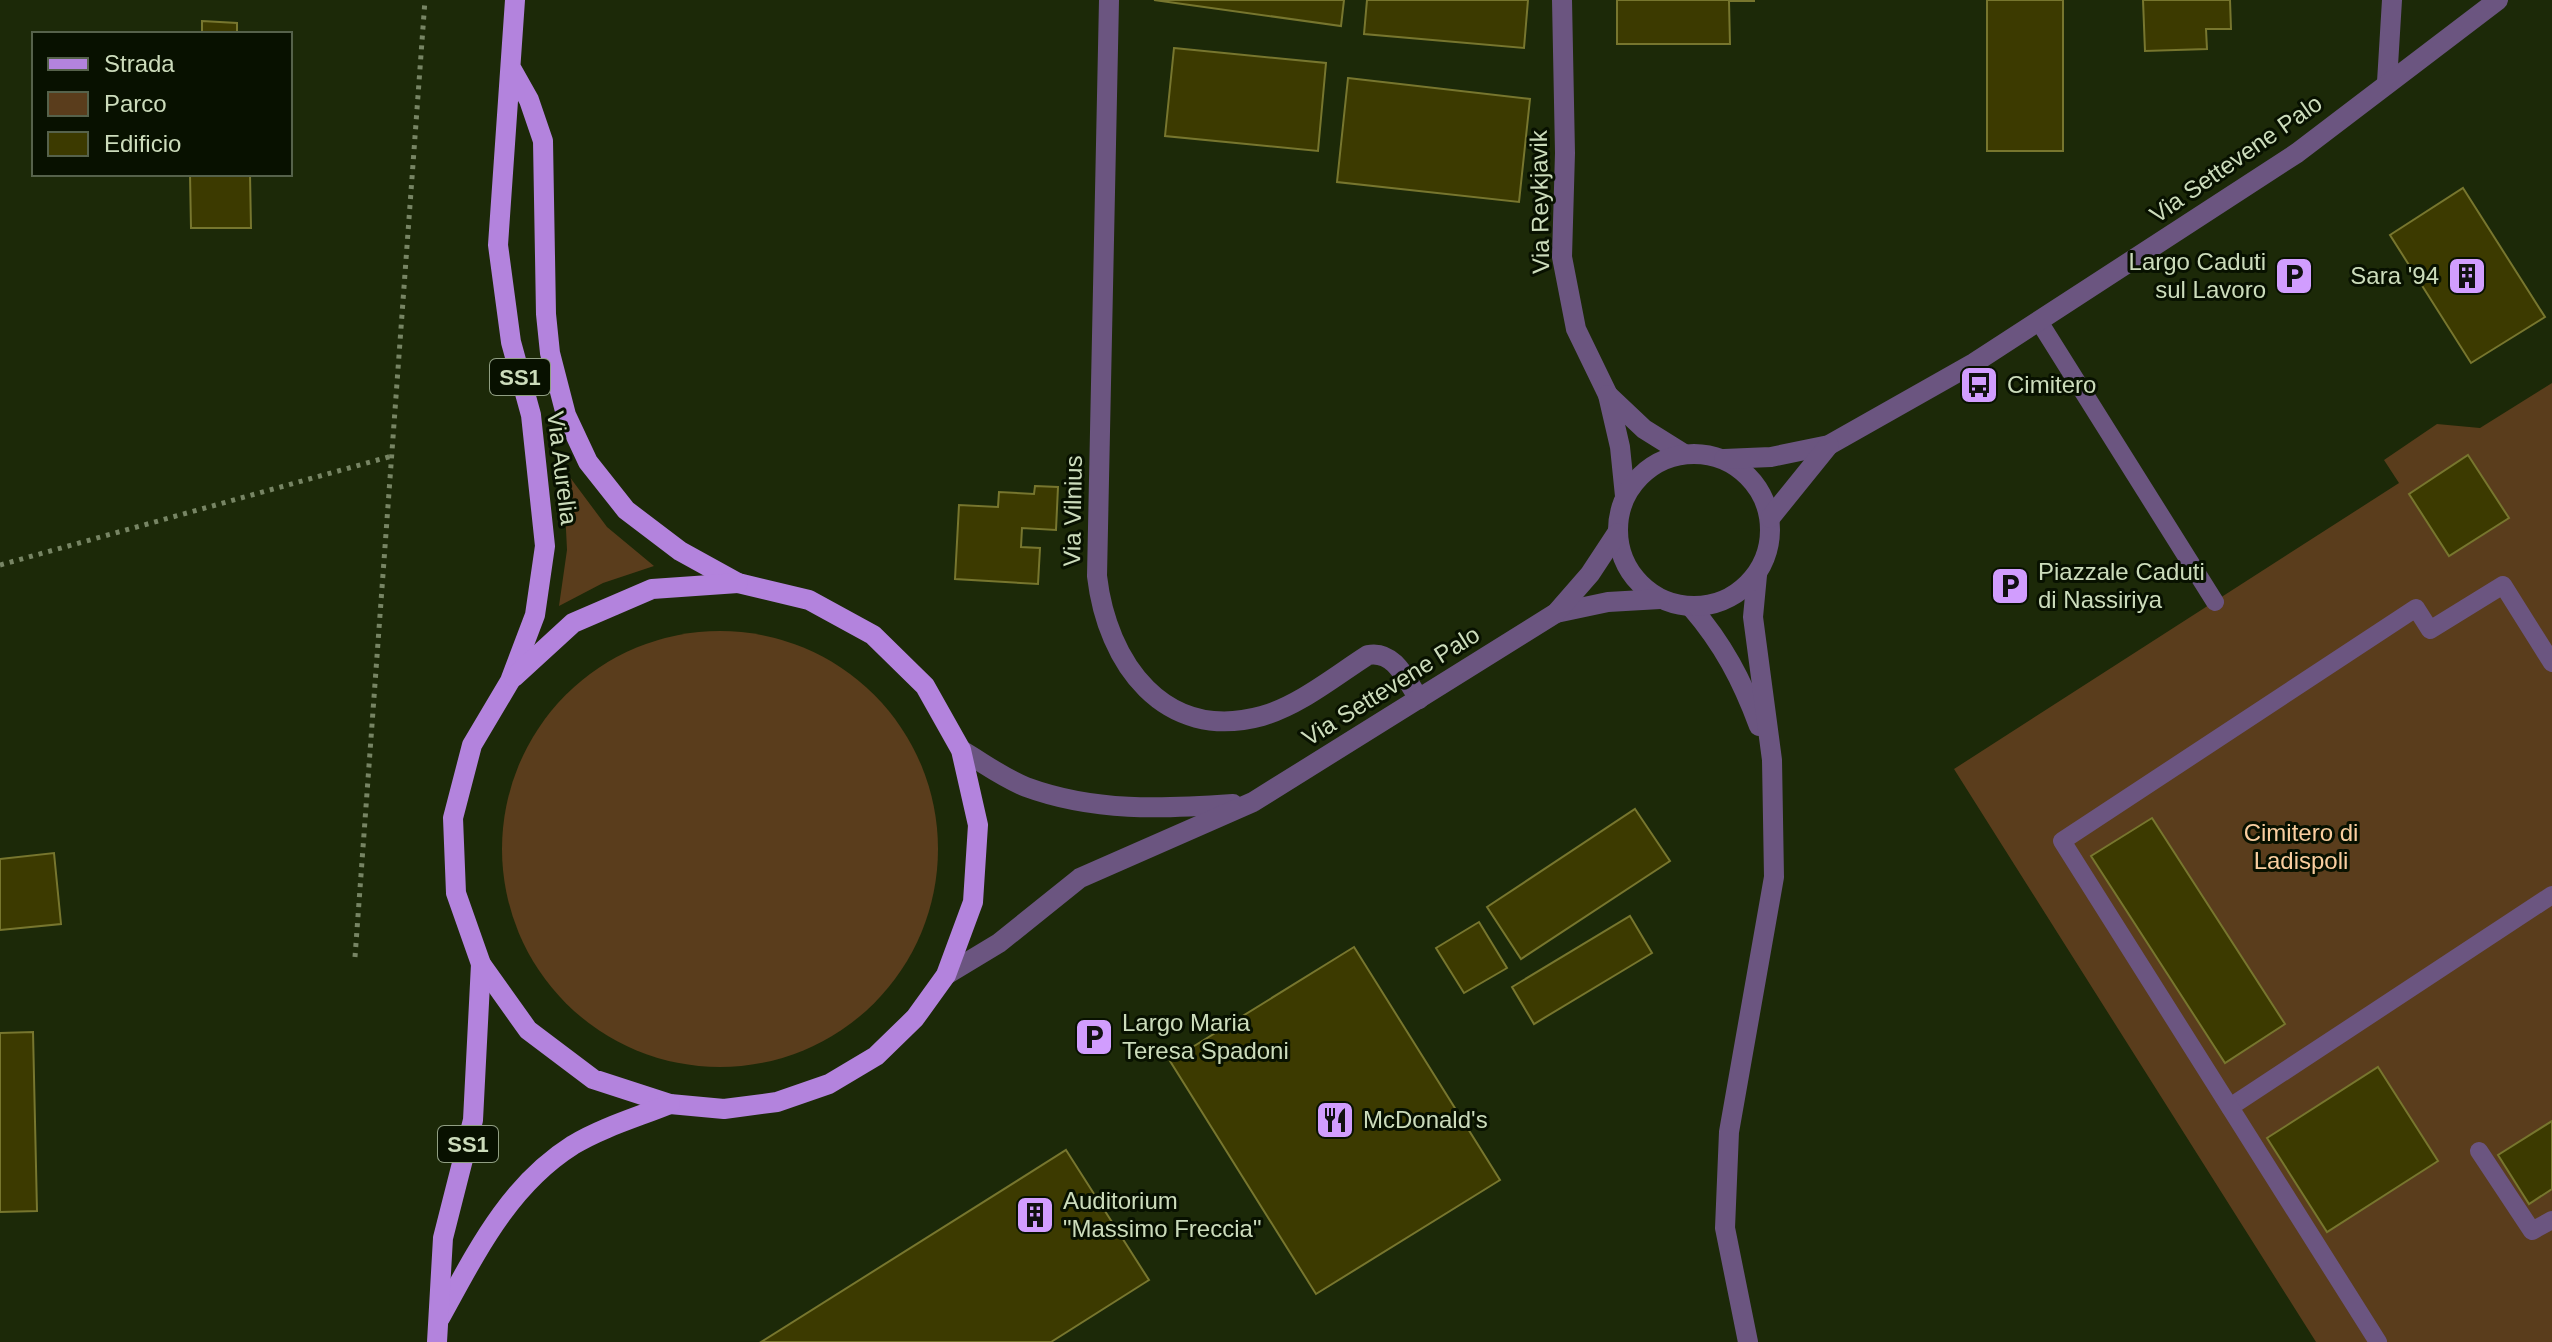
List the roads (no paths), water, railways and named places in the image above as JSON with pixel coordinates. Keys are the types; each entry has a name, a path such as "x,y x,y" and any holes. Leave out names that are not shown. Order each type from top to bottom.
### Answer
{"main road":[{"name":"Via Aurelia","path":"511,68 529,100 543,141 546,314 558,386 576,439 604,485 641,524 689,557 738,583 809,600 873,635 925,686 961,750 978,825 973,902 946,975 915,1018 876,1056 829,1084 777,1102 724,1109 670,1104 593,1079 528,1030 481,964 456,893 453,818 472,745 510,681 535,615 545,546 531,415 511,342 498,245 515,0"},
{"name":"Via Aurelia","path":"510,681 573,623 652,589 738,583"},
{"name":"Via Aurelia","path":"438,1332 443,1238 473,1120 481,964"},
{"name":"Via Aurelia","path":"438,1332 495,1220 537,1173 598,1132 670,1104"}],"street":[{"name":"Via Vilnius","path":"1109,0 1097,576 1102,612 1111,639 1140,684 1169,705 1201,717 1239,719 1276,711 1368,655 1380,653 1390,658 1419,699"},
{"name":"Via Reykjavik","path":"1562,0 1565,153 1562,257 1576,329 1608,395 1620,447 1625,496"},
{"path":"2387,82 2392,0"},
{"name":"Via Settevene Palo","path":"1684,454 1724,459 1771,457 1829,445 2040,323 2297,153 2498,0"},
{"name":"Via Reykjavik","path":"1608,395 1644,429 1684,454"},
{"name":"Via Settevene Palo","path":"1770,518 1829,445"},
{"path":"1625,496 1640,476 1660,461 1684,454"},
{"path":"1724,459 1755,483 1770,518 1768,548 1757,575 1753,617 1772,760 1774,877 1729,1132 1725,1228 1748,1342"},
{"name":"Via Settevene Palo","path":"946,975 999,943 1080,878 1253,802 1556,613 1590,574 1617,533 1625,496"},
{"name":"Via Settevene Palo","path":"1617,533 1621,553 1630,572 1660,599"},
{"name":"Via Settevene Palo","path":"1556,613 1608,602 1660,599 1691,607 1728,598 1757,575"},
{"path":"1691,607 1718,639 1740,676 1772,760"},
{"name":"Via Settevene Palo","path":"961,750 1024,786 1106,808 1176,808 1253,802"}],"lane":[{"path":"2040,323 2215,602"},
{"path":"2378,1342 2062,841 2416,608 2430,630 2503,585 2552,663"},
{"path":"2230,1107 2552,895"},
{"path":"2479,1151 2532,1231 2552,1220"}],"place":[{"name":"Largo Caduti sul Lavoro","path":"2294,276"},
{"name":"Sara '94","path":"2467,276"},
{"name":"Cimitero","path":"1979,385"},
{"name":"Piazzale Caduti di Nassiriya","path":"2010,586"},
{"name":"Largo Maria Teresa Spadoni","path":"1094,1037"},
{"name":"McDonald's","path":"1335,1120"},
{"name":"Auditorium \"Massimo Freccia\"","path":"1035,1215"}],"park label":[{"name":"Cimitero di Ladispoli","path":"2301,847"}]}
